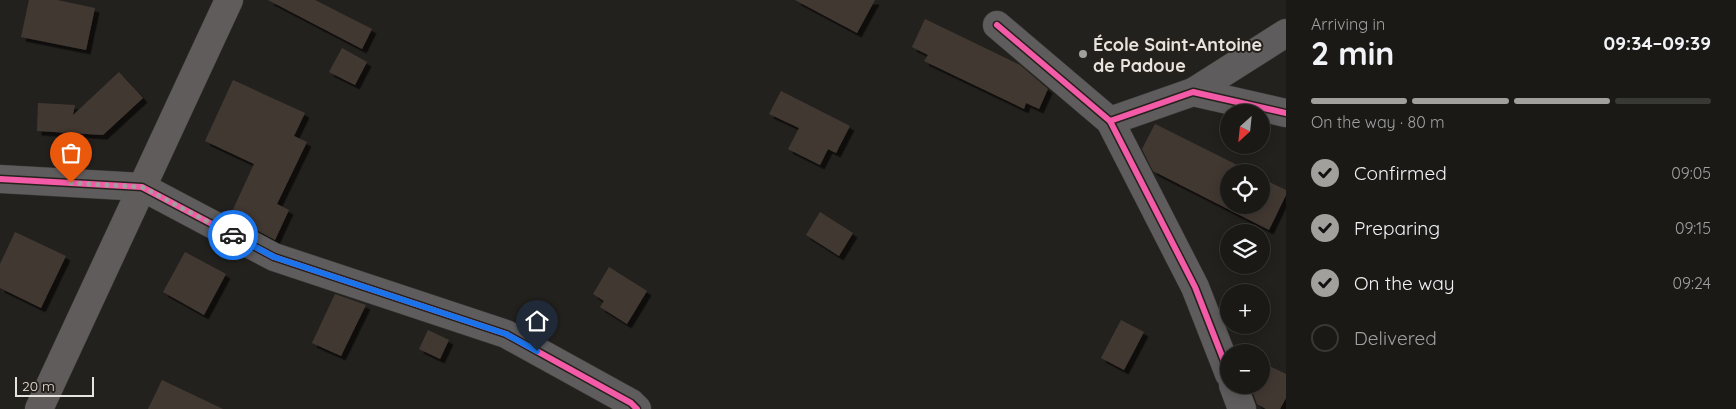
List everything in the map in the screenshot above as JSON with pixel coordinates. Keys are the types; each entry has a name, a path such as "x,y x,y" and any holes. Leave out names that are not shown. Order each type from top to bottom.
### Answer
{"main road":[{"path":"39,409 229,0"}],"street":[{"path":"997,25 1110,121 1195,287 1220,351"},
{"path":"1110,121 1193,92 1286,33"},
{"path":"1193,92 1286,113"},
{"path":"0,179 142,187 274,257 506,334 631,403 636,409"},
{"path":"1236,394 1242,409"}],"building":[{"path":"29,0 57,0 95,8 86,50 21,37"},
{"path":"268,0 315,0 372,29 362,49"},
{"path":"795,0 875,0 857,33"},
{"path":"925,19 1020,65 1048,89 1039,109 1026,103 1024,109 924,61 928,55 912,47"},
{"path":"342,48 367,62 355,85 329,72"},
{"path":"119,72 143,98 103,135 37,131 38,103 75,105 73,115"},
{"path":"233,80 305,113 294,136 307,142 277,204 289,210 275,240 230,216 254,164 205,141"},
{"path":"781,91 850,126 836,153 828,149 820,165 788,149 799,128 769,114"},
{"path":"1155,124 1235,164 1220,164 1220,205 1153,171 1142,149"},
{"path":"1270,182 1286,190 1286,195 1270,228 1270,224 1257,224 1238,214 1270,214"},
{"path":"820,212 853,233 839,256 806,235"},
{"path":"15,232 66,256 41,308 0,288 0,264"},
{"path":"185,252 226,274 204,315 163,292"},
{"path":"609,267 647,291 627,324 600,307 604,301 593,294"},
{"path":"335,294 366,305 341,356 312,343"},
{"path":"1121,320 1144,332 1124,370 1101,358"},
{"path":"428,330 449,340 440,359 419,349"},
{"path":"1270,366 1286,374 1286,398 1280,409 1266,409 1257,404 1253,394 1270,394"},
{"path":"162,380 223,409 148,409"}],"cycle path":[{"path":"997,25 1110,121 1195,287 1220,351"},
{"path":"1110,121 1193,92 1286,113"},
{"path":"0,179 142,187 274,257 506,334 631,403 637,409"}],"way so far":[{"path":"71,183 142,187 233,235"}],"place":[{"name":"École Saint-Antoine de Padoue","path":"1083,54"}],"route":[{"path":"233,235 274,257 506,334 537,351"}]}
